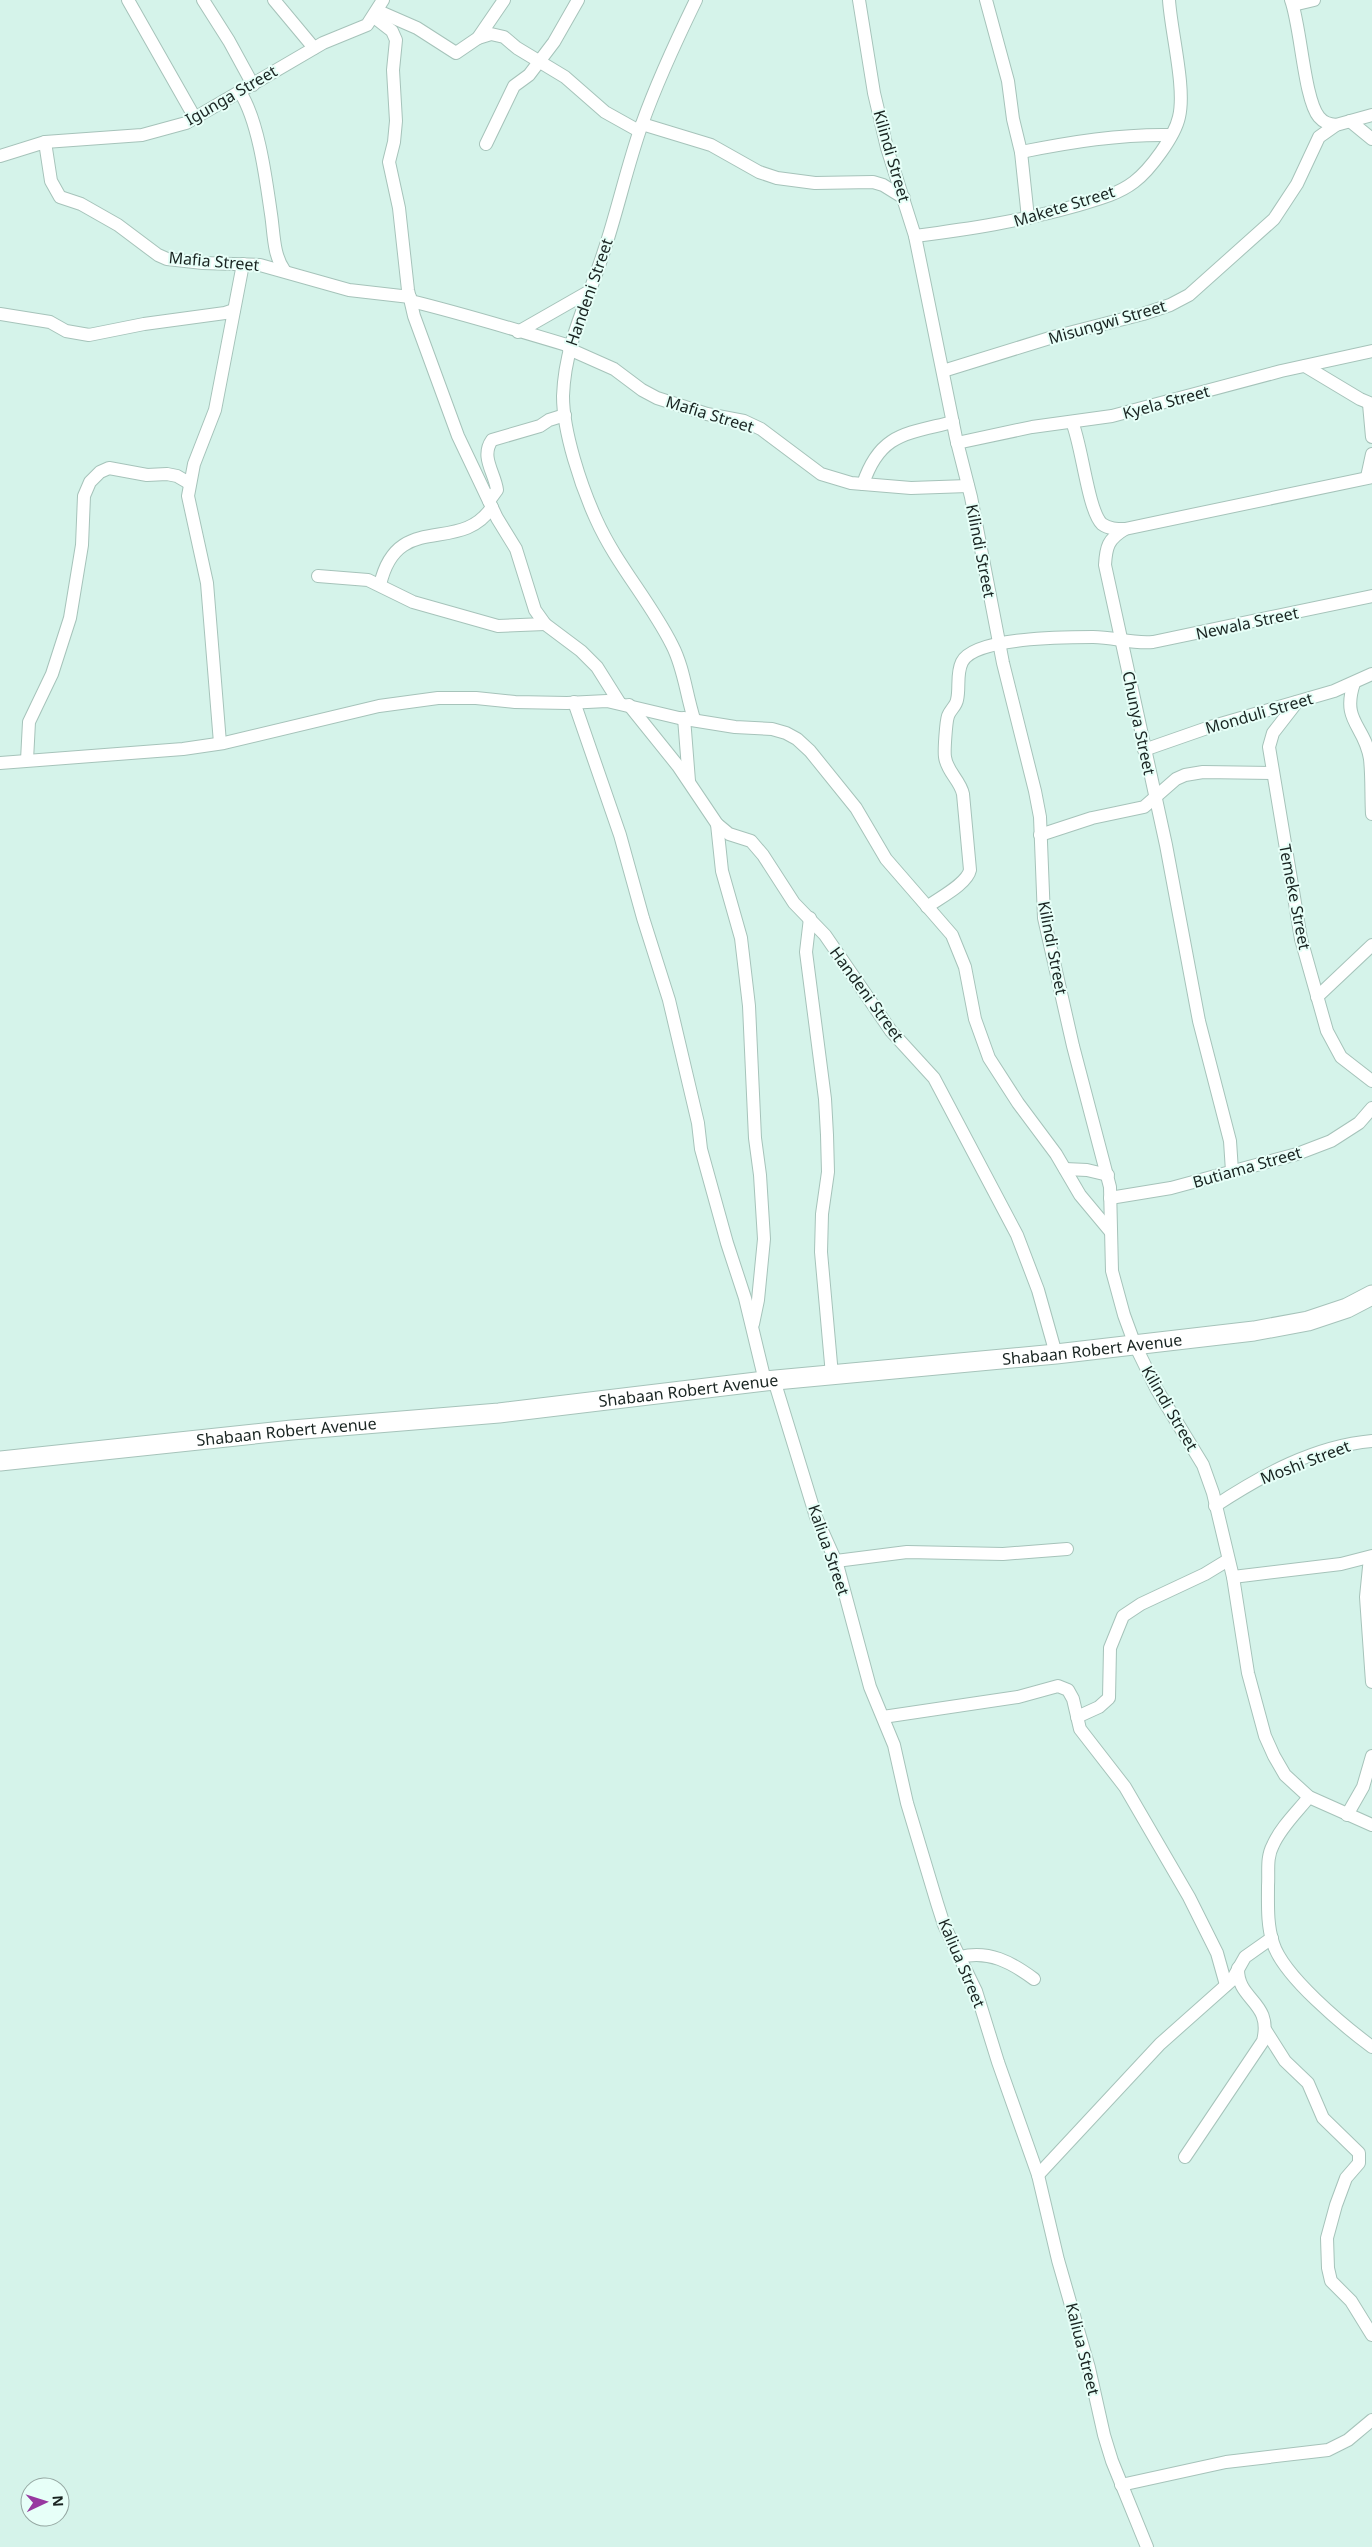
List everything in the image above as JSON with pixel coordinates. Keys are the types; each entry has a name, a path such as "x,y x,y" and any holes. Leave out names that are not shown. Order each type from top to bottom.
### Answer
{"main road":[{"name":"Shabaan Robert Avenue","path":"0,1461 292,1430 499,1413 769,1381 1056,1354 1254,1332 1308,1322 1347,1308 1372,1295"}],"street":[{"path":"128,0 195,118"},
{"path":"203,0 229,40 253,85"},
{"path":"274,0 314,48"},
{"path":"478,38 504,0"},
{"path":"486,144 514,86 530,75 568,20 578,0"},
{"name":"Handeni Street","path":"690,784 689,719 686,682 673,646 629,579 596,518 569,443 563,398 570,348 576,322 604,252 641,128 668,58 696,0"},
{"name":"Kilindi Street","path":"859,0 874,93 887,148 904,198 914,236 957,443 968,486 999,642 1035,791 1040,835 1044,918 1070,1031 1108,1175 1112,1271 1135,1345 1156,1388 1203,1465 1233,1577 1248,1672 1265,1736 1286,1775 1309,1797 1372,1825"},
{"path":"986,0 1008,81 1013,119 1021,152 1028,218"},
{"name":"Makete Street","path":"914,236 980,228 1028,218 1097,200 1135,182 1149,167 1171,135 1179,118 1181,99 1169,0"},
{"path":"1314,0 1292,2 1314,109 1325,123 1336,126"},
{"path":"378,9 417,28 456,53 478,38 492,34 504,37 517,48 540,60 565,77 605,112 641,128 711,145 759,172 777,178 815,183 872,182 883,185 904,198"},
{"path":"378,9 396,40 394,76 396,121 389,164 399,208 410,299 452,419 490,504 512,542 536,610 545,624"},
{"name":"Igunga Street","path":"0,156 44,142 142,135 173,127 195,118 314,48 367,25 378,9"},
{"path":"240,92 257,141 268,185 275,246 284,270"},
{"name":"Misungwi Street","path":"943,372 1053,337 1143,314 1170,305 1189,295 1274,219 1297,184 1319,137 1336,126 1372,115"},
{"path":"1350,121 1372,139"},
{"path":"1021,152 1088,139 1134,134 1171,135"},
{"name":"Mafia Street","path":"44,142 51,181 60,197 81,204 118,225 152,252 167,259 203,263 260,264 284,270 319,283 349,290 410,299 476,316 518,332 570,348 614,369 642,390 658,398 707,414 744,421 761,430 821,474 851,483 911,488 968,486"},
{"path":"220,743 208,590 200,543 190,513 189,483 194,464 215,410 243,264"},
{"path":"518,332 588,292"},
{"path":"0,314 50,322 66,331 89,335 234,310"},
{"name":"Kyela Street","path":"957,443 1032,427 1087,420 1140,410 1242,381 1372,351"},
{"path":"1305,366 1371,404 1372,437"},
{"path":"380,585 386,564 391,556 407,542 422,536 444,535 466,528 486,516 497,490 487,450 492,440 540,426 549,420 565,415"},
{"path":"1079,441 1087,420"},
{"path":"863,484 874,456 886,444 905,435 953,422"},
{"path":"1072,422 1079,441 1093,503 1100,522 1115,529 1125,529"},
{"path":"1369,477 1372,454"},
{"path":"27,760 29,722 52,674 70,618 82,545 84,496 90,482 100,472 109,468 147,475 167,474 176,476 189,483"},
{"name":"Chunya Street","path":"1232,1172 1230,1141 1197,1012 1161,824 1105,565 1106,546 1113,536 1125,529 1369,477"},
{"path":"318,576 368,580 413,602 498,626 545,624"},
{"name":"Newala Street","path":"927,907 969,877 970,864 963,794 961,786 948,768 945,759 947,717 958,698 960,670 964,660 980,649 999,642 1094,637 1121,639 1129,642 1153,642 1372,596"},
{"name":"Handeni Street","path":"545,624 581,650 597,667 690,784 705,809 717,824 729,834 751,841 794,902 825,935 891,1031 926,1068 943,1093 1017,1235 1038,1290 1056,1354"},
{"name":"Monduli Street","path":"1144,750 1210,726 1297,702 1354,683 1372,674"},
{"path":"1354,683 1351,693 1350,710 1368,748 1372,814"},
{"path":"0,763 183,749 220,743 378,706 438,698 476,698 515,702 624,703 689,719 735,727 772,729 797,739 810,751 856,808 886,859 927,907 943,922 958,947 975,1020 989,1058 1080,1194 1110,1231"},
{"name":"Kaliua Street","path":"574,702 620,835 669,1000 698,1123 701,1149 752,1328 816,1517 836,1561 870,1687 895,1750 907,1803 937,1903 976,1991 998,2062 1038,2175 1058,2260 1087,2360 1104,2435 1121,2485 1147,2547"},
{"name":"Temeke Street","path":"1297,702 1273,733 1269,747 1301,939 1327,1031 1336,1051 1350,1065 1372,1081"},
{"path":"1040,835 1092,818 1134,810 1148,805 1176,779 1185,775 1203,772 1272,773"},
{"path":"1134,810 1161,824"},
{"path":"717,824 722,871 741,938 750,1006 755,1138 760,1176 764,1239 758,1300 752,1328"},
{"path":"810,918 806,952 825,1099 827,1135 828,1172 822,1214 821,1252 832,1375"},
{"path":"1317,997 1372,945"},
{"name":"Butiama Street","path":"1110,1198 1171,1188 1297,1154 1331,1141 1359,1123 1372,1108"},
{"path":"1065,1169 1087,1170 1108,1175"},
{"name":"Moshi Street","path":"1215,1506 1266,1474 1321,1452 1354,1442 1372,1441"},
{"path":"836,1561 907,1552 1011,1554 1067,1549"},
{"path":"1233,1577 1341,1564 1371,1556 1366,1597 1372,1682"},
{"path":"1077,1717 1105,1704 1109,1698 1110,1648 1123,1616 1141,1604 1205,1574 1228,1560"},
{"path":"883,1717 999,1701 1036,1694 1058,1686 1066,1688 1071,1693 1080,1730 1125,1787 1183,1885 1217,1953 1226,1985"},
{"path":"1347,1815 1363,1787 1372,1756"},
{"path":"1309,1797 1279,1835 1272,1846 1268,1860 1268,1905 1272,1938 1277,1953 1294,1977 1342,2022 1372,2046"},
{"path":"1038,2175 1160,2044 1232,1980 1238,1968 1253,1950 1272,1938"},
{"path":"960,1957 979,1954 993,1956 1034,1979"},
{"path":"1238,1968 1238,1981 1249,1998 1260,2009 1266,2030 1285,2061 1308,2083 1323,2118 1359,2153 1359,2163 1346,2178 1327,2238 1328,2268 1331,2281 1352,2301 1372,2335"},
{"path":"1184,2157 1259,2048 1266,2030"},
{"path":"1121,2485 1226,2462 1328,2450 1348,2440 1372,2420"}]}
